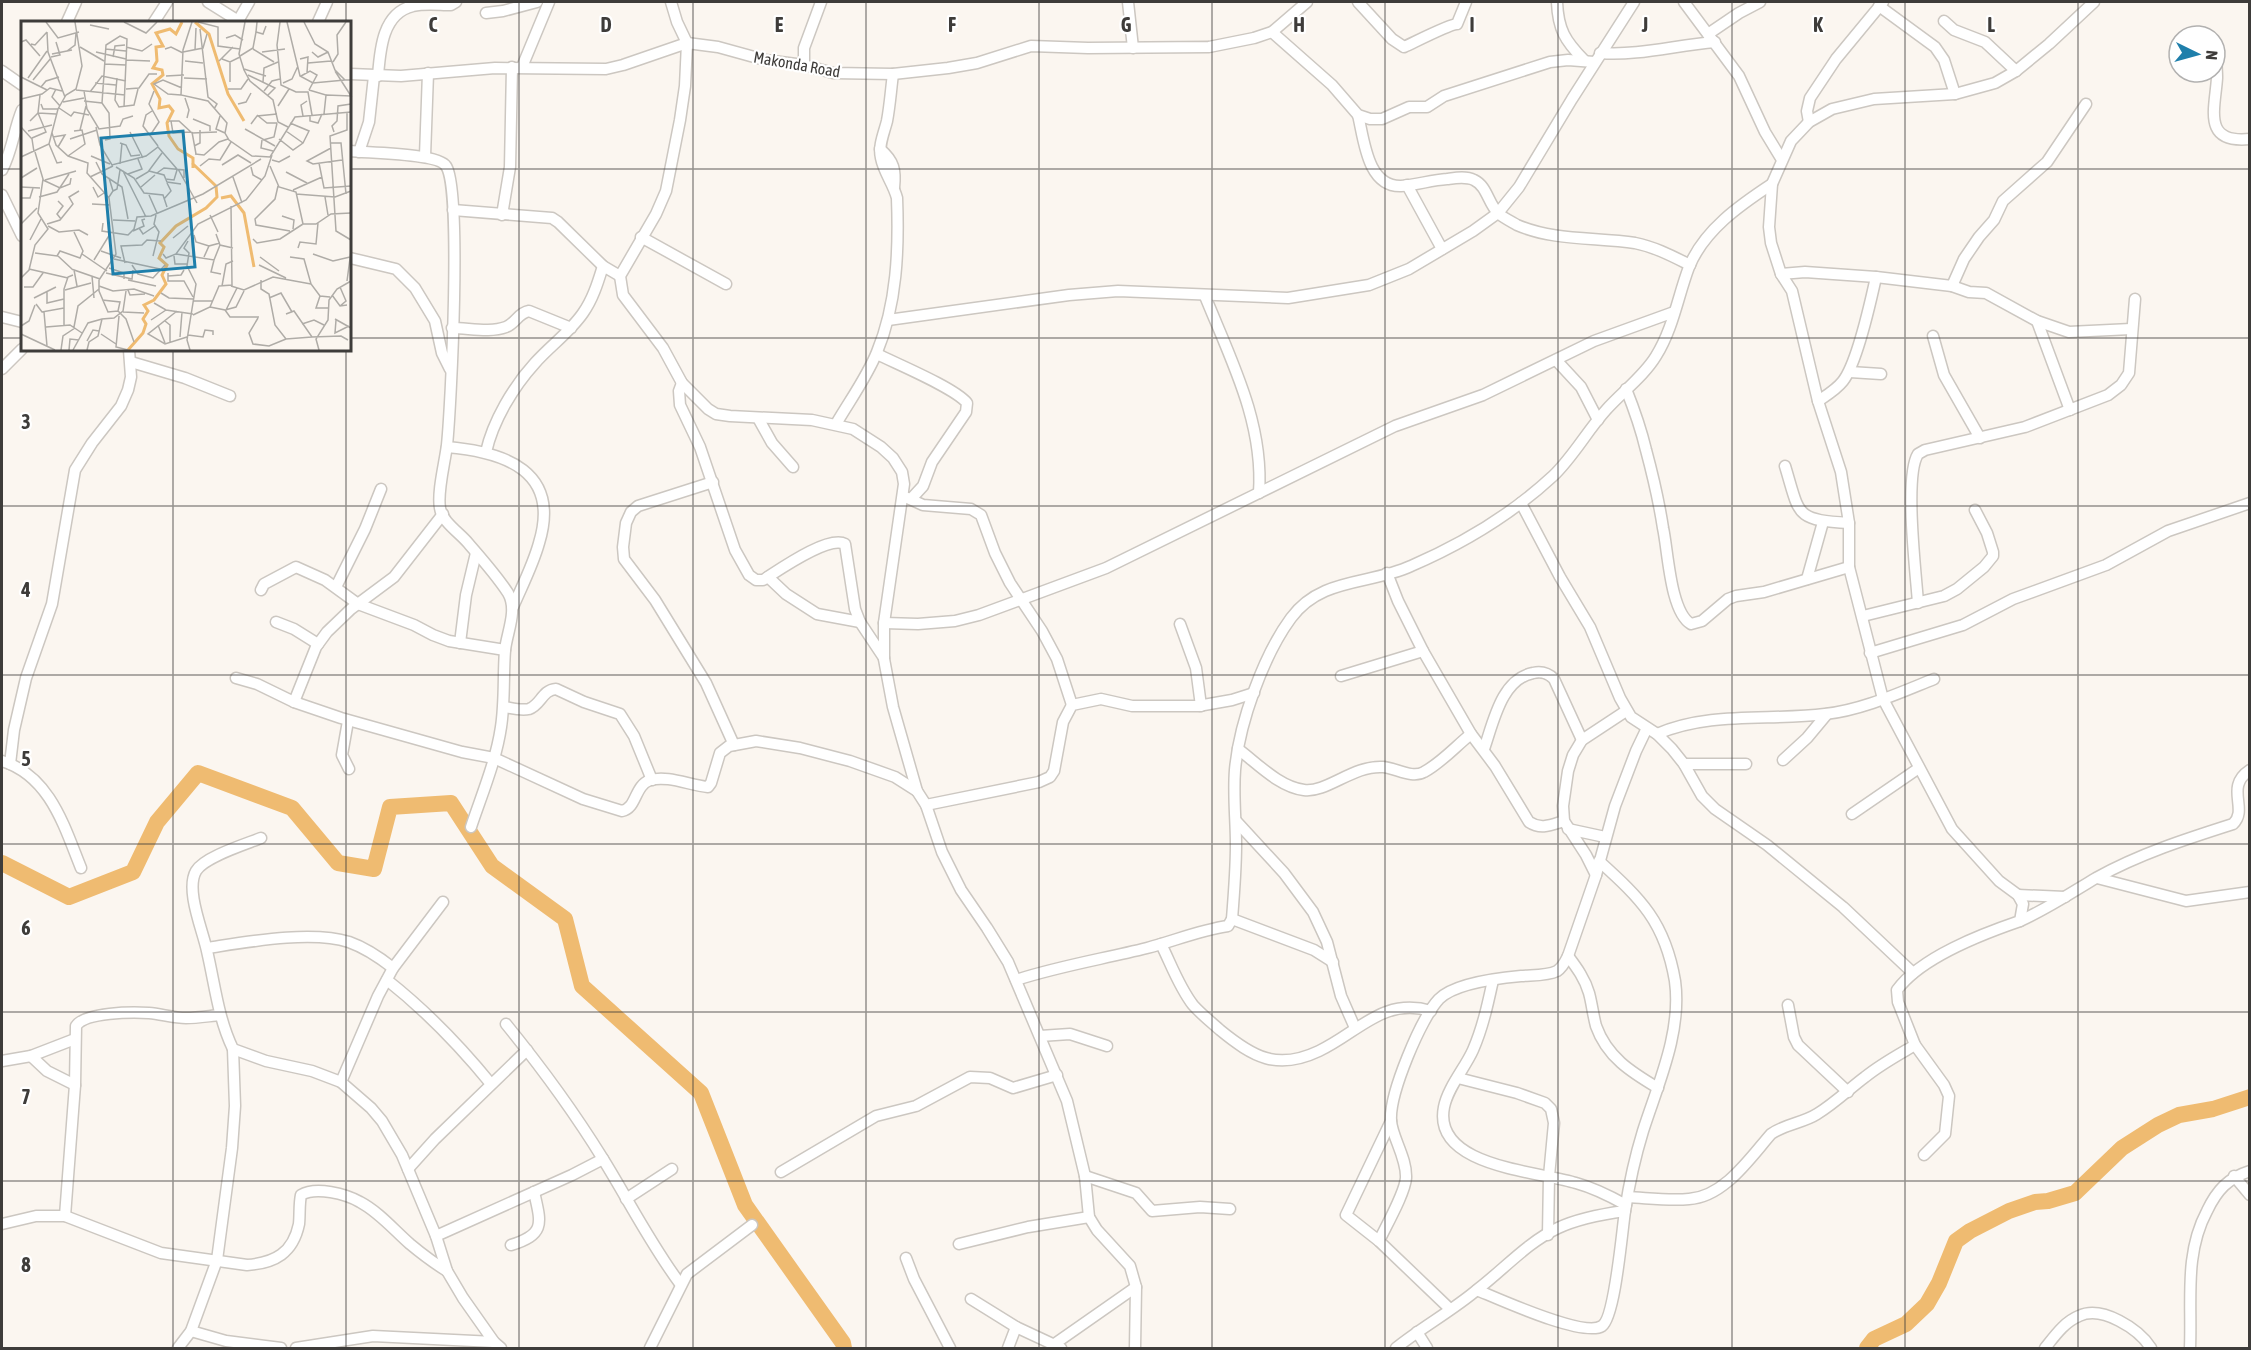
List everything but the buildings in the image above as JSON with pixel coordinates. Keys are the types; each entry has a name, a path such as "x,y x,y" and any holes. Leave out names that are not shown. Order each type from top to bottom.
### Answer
{"street":[{"path":"67,21 76,2"},
{"path":"155,21 167,2"},
{"path":"207,2 237,21"},
{"path":"240,21 249,2"},
{"path":"318,21 327,2"},
{"path":"456,2 451,5 412,6 402,11 386,29 380,50 370,112 354,152 426,156 441,160 447,166 451,177 452,328 447,447 440,509 510,596 513,607"},
{"path":"486,13 537,2"},
{"path":"502,215 510,166 517,67 549,2"},
{"path":"671,2 687,43 681,109 666,191 656,214 620,276 623,295 663,348 682,383 716,414 812,420 853,429 893,458 902,472 907,498 884,623 884,659 893,707 917,791 927,806 942,852 960,890 1008,962 1067,1101 1085,1176 1089,1217 1097,1230 1130,1266 1136,1287 1135,1348"},
{"path":"804,64 804,48 821,2"},
{"path":"1128,2 1133,48"},
{"name":"Makonda Road","path":"351,74 401,76 517,67 606,69 687,43 718,47 765,60 804,64 833,73 893,74 977,63 1031,46 1209,47 1272,32 1307,2"},
{"path":"1358,2 1392,39 1404,46 1437,33 1451,24 1457,24 1466,2"},
{"path":"1557,2 1563,36 1593,59"},
{"path":"888,320 1069,295 1118,291 1288,298 1369,285 1409,269 1473,231 1498,213 1519,187 1593,59 1634,2"},
{"path":"1684,2 1739,76 1765,132 1782,160"},
{"path":"1358,115 1371,119 1382,119 1409,107 1427,106 1444,96 1550,62 1638,53 1712,38 1739,13 1760,2"},
{"path":"2020,921 2023,907 2018,895 1999,880 1952,829 1883,699 1850,567 1849,523 1841,472 1818,401 1792,291 1781,274 1772,243 1769,227 1772,184 1791,141 1809,122 1832,109 1856,102 1955,94 1995,83 2016,70 2094,2"},
{"path":"1809,122 1807,111 1810,98 1836,59 1881,4 1935,47 1944,60 1955,94"},
{"path":"1944,21 1954,30 1985,42 2016,70"},
{"path":"1272,32 1332,85 1358,115 1373,170 1380,180 1407,185 1440,179 1468,178 1482,186 1498,213 1518,225 1565,237 1637,244 1654,248 1690,265"},
{"path":"2,71 21,84"},
{"path":"426,156 428,73"},
{"path":"836,424 877,354 888,320 894,286 896,172 893,163 880,149 887,120 893,74"},
{"path":"2216,84 2213,106 2216,129 2223,137 2238,141 2250,139"},
{"path":"1952,286 1964,259 1994,220 2003,201 2047,162 2086,104"},
{"path":"2,170 7,161 21,113"},
{"path":"1016,980 1161,944 1201,931 1228,927 1233,919 1236,821 1234,789 1238,749 1254,693 1277,640 1292,617 1309,598 1326,590 1408,568 1454,546 1521,502 1554,474 1598,420 1655,357 1664,342 1690,265 1711,234 1731,213 1772,184"},
{"path":"1407,185 1442,249"},
{"path":"2,195 21,234"},
{"path":"453,210 552,218 603,266 620,276"},
{"path":"641,237 726,284"},
{"path":"351,258 396,269 416,288 435,321 442,353 450,369"},
{"path":"486,452 490,437 504,408 522,379 571,328 592,298 603,266"},
{"path":"1781,274 1805,272 1952,286 1969,292 1986,293 2037,321 2069,332 2131,329"},
{"path":"1818,401 1836,390 1850,372 1876,277"},
{"path":"1205,296 1252,417 1259,449 1259,493"},
{"path":"1918,603 1911,492 1912,472 1916,458 1925,450 2025,427 2108,394 2121,384 2128,373 2135,299"},
{"path":"452,328 489,330 504,327 518,315 529,311 571,328"},
{"path":"884,623 918,624 955,621 1022,600 1106,568 1395,426 1483,395 1594,341 1674,312"},
{"path":"2,318 21,322"},
{"path":"2037,321 2070,410"},
{"path":"1933,336 1944,375 1980,438"},
{"path":"2,369 21,350"},
{"path":"81,868 50,798 33,778 6,763 26,678 52,604 75,470 92,443 121,406 129,384 131,362 129,351"},
{"path":"877,354 950,390 968,403 966,412 932,462 923,486 907,498"},
{"path":"1556,360 1581,387 1598,420"},
{"path":"131,362 185,378 230,396"},
{"path":"1850,372 1881,374"},
{"path":"682,383 679,391 680,405 700,447 732,542 749,575 756,580 763,580 806,554 832,542 843,542 855,609 860,622 884,659"},
{"path":"1626,389 1647,451 1664,529 1673,585 1686,621 1690,624 1702,621 1728,599 1736,596 1764,592 1850,567"},
{"path":"758,418 772,443 793,467"},
{"path":"447,447 486,452 507,459 523,468 538,487 543,506 540,541 513,607 505,650 504,707 494,758 471,826"},
{"path":"1785,466 1798,508 1808,518 1823,522 1849,523"},
{"path":"713,482 638,506 631,512 626,523 623,548 624,559 655,600 706,683 734,745"},
{"path":"336,587 381,489"},
{"path":"907,498 923,505 971,510 981,515 995,553 1057,659 1072,705 1063,722 1054,771 1050,777 1039,782 927,806"},
{"path":"1521,502 1560,577 1590,627 1626,711 1652,731 1684,764 1702,796 1714,809 1767,845 1835,900 1913,974"},
{"path":"1870,653 1963,625 2013,599 2106,565 2168,531 2250,503"},
{"path":"1863,616 1944,596 1957,589 1984,567 1993,556 1992,546 1975,510"},
{"path":"294,702 318,644 327,632 358,604 394,577 443,514"},
{"path":"1807,579 1823,522"},
{"path":"460,643 466,594 476,553"},
{"path":"261,590 264,584 296,567 314,573 358,604 414,625 433,636 505,650"},
{"path":"1387,573 1423,651 1471,734 1484,749 1529,822 1536,826 1546,827 1566,825 1605,837"},
{"path":"768,577 786,594 817,614 860,622"},
{"path":"276,622 294,629 318,644"},
{"path":"1180,624 1196,668 1201,706"},
{"path":"1341,676 1423,651"},
{"path":"1484,749 1503,697 1525,675 1534,673 1546,673 1554,680 1582,740"},
{"path":"236,678 257,684 294,702 348,721 462,752 494,758 583,799 622,811 630,808 641,786 652,780 670,780 708,787 720,753 734,745 756,741 800,748 849,761 896,777 917,791"},
{"path":"1450,1309 1379,1241 1346,1215 1391,1121 1394,1094 1402,1067 1431,1011 1448,992 1493,980 1555,972 1562,968 1596,875 1605,837 1636,752 1652,731 1723,719 1827,714 1883,699 1934,679"},
{"path":"504,707 528,709 535,705 546,692 556,689 584,702 613,710 626,721 652,780"},
{"path":"1072,705 1101,699 1132,706 1201,706 1254,693"},
{"path":"1596,875 1566,825 1564,798 1568,771 1573,755 1582,740 1626,711"},
{"path":"1783,760 1808,738 1827,714"},
{"path":"348,721 342,756 349,769"},
{"path":"1238,749 1276,778 1305,790 1318,789 1353,772 1370,768 1384,767 1410,774 1424,772 1471,734"},
{"path":"1684,764 1746,764"},
{"path":"1852,814 1919,768"},
{"path":"1924,1155 1945,1134 1949,1096 1944,1085 1915,1045 1896,995 1900,986 1913,974 1969,940 2020,921 2067,897 2097,878 2161,847 2243,821 2236,791 2242,775 2250,770"},
{"path":"1236,821 1284,873 1313,912 1327,942 1341,996 1355,1028"},
{"path":"178,1348 191,1331 217,1260 235,1106 233,1049 220,1015 193,881 196,871 204,863 261,838"},
{"path":"1477,1290 1578,1328 1600,1328 1605,1324 1609,1314 1614,1294 1626,1204 1643,1133 1670,1045 1674,1020 1675,983 1662,934 1647,907 1599,861"},
{"path":"2097,878 2186,901 2250,892"},
{"path":"2018,895 2067,897"},
{"path":"340,1082 393,968 443,902"},
{"path":"1233,919 1314,950 1333,962"},
{"path":"207,948 272,939 328,939 348,942 374,953 393,968"},
{"path":"1161,944 1193,1005 1241,1047 1261,1058 1284,1062 1318,1051 1382,1013 1398,1008 1417,1007 1431,1011"},
{"path":"1568,956 1585,982 1596,1026 1613,1057 1630,1072 1658,1088"},
{"path":"387,980 409,998 473,1062 491,1084"},
{"path":"1493,980 1482,1026 1473,1050 1444,1107 1444,1120 1449,1136 1467,1153 1487,1162 1601,1191 1626,1204"},
{"path":"1788,1005 1794,1037 1798,1045 1848,1092"},
{"path":"65,1216 75,1085 75,1039 76,1026 79,1022 84,1018 148,1013 189,1018 220,1015"},
{"path":"506,1024 527,1050 603,1159 667,1267 681,1285"},
{"path":"1040,1036 1070,1034 1107,1046"},
{"path":"2,1062 32,1056 75,1039"},
{"path":"1396,1348 1477,1290 1518,1255 1558,1228 1626,1204 1690,1199 1716,1190 1727,1182 1771,1134 1780,1128 1802,1122 1816,1114 1848,1092 1883,1063 1915,1045"},
{"path":"233,1049 266,1061 312,1071 340,1082 371,1108 382,1121 408,1169 436,1236 447,1271 463,1298 497,1345"},
{"path":"408,1169 435,1139 527,1050"},
{"path":"32,1056 47,1071 75,1085"},
{"path":"781,1172 876,1116 916,1106 970,1077 990,1078 1013,1088 1057,1075"},
{"path":"1458,1078 1517,1094 1545,1104 1551,1109 1554,1123 1549,1176 1548,1235"},
{"path":"1379,1241 1404,1186 1406,1176 1400,1146 1391,1121"},
{"path":"436,1236 603,1159"},
{"path":"626,1199 672,1168"},
{"path":"2190,1348 2189,1271 2192,1248 2199,1225 2221,1186 2234,1176 2250,1171"},
{"path":"1085,1176 1136,1193 1152,1211 1200,1207 1230,1209"},
{"path":"2234,1176 2250,1195"},
{"path":"2,1224 36,1216 65,1216 161,1253 247,1265 272,1261 287,1249 299,1223 299,1206 302,1195 305,1192 320,1191 358,1201 377,1214 430,1260 447,1271"},
{"path":"511,1245 531,1238 538,1229 540,1217 534,1192"},
{"path":"958,1244 1028,1227 1089,1217"},
{"path":"650,1348 687,1274 752,1225"},
{"path":"906,1258 914,1279 950,1348"},
{"path":"971,1299 1016,1327 1057,1347 1136,1287"},
{"path":"2045,1348 2059,1331 2079,1316 2092,1313 2117,1320 2135,1330 2142,1335 2151,1348"},
{"path":"1008,1348 1016,1327"},
{"path":"191,1331 226,1341 281,1348"},
{"path":"1417,1332 1427,1348"},
{"path":"296,1348 373,1336 497,1345"}],"waterway":[{"path":"2,863 69,897 133,872 157,822 198,773 292,808 338,863 374,869 390,807 451,803 492,866 565,919 582,986 701,1093 745,1205 843,1343 844,1348"},
{"path":"1867,1348 1874,1339 1906,1324 1927,1304 1939,1283 1956,1241 1970,1231 2009,1211 2035,1202 2048,1201 2075,1193 2122,1148 2158,1125 2179,1115 2213,1109 2250,1097"}]}
